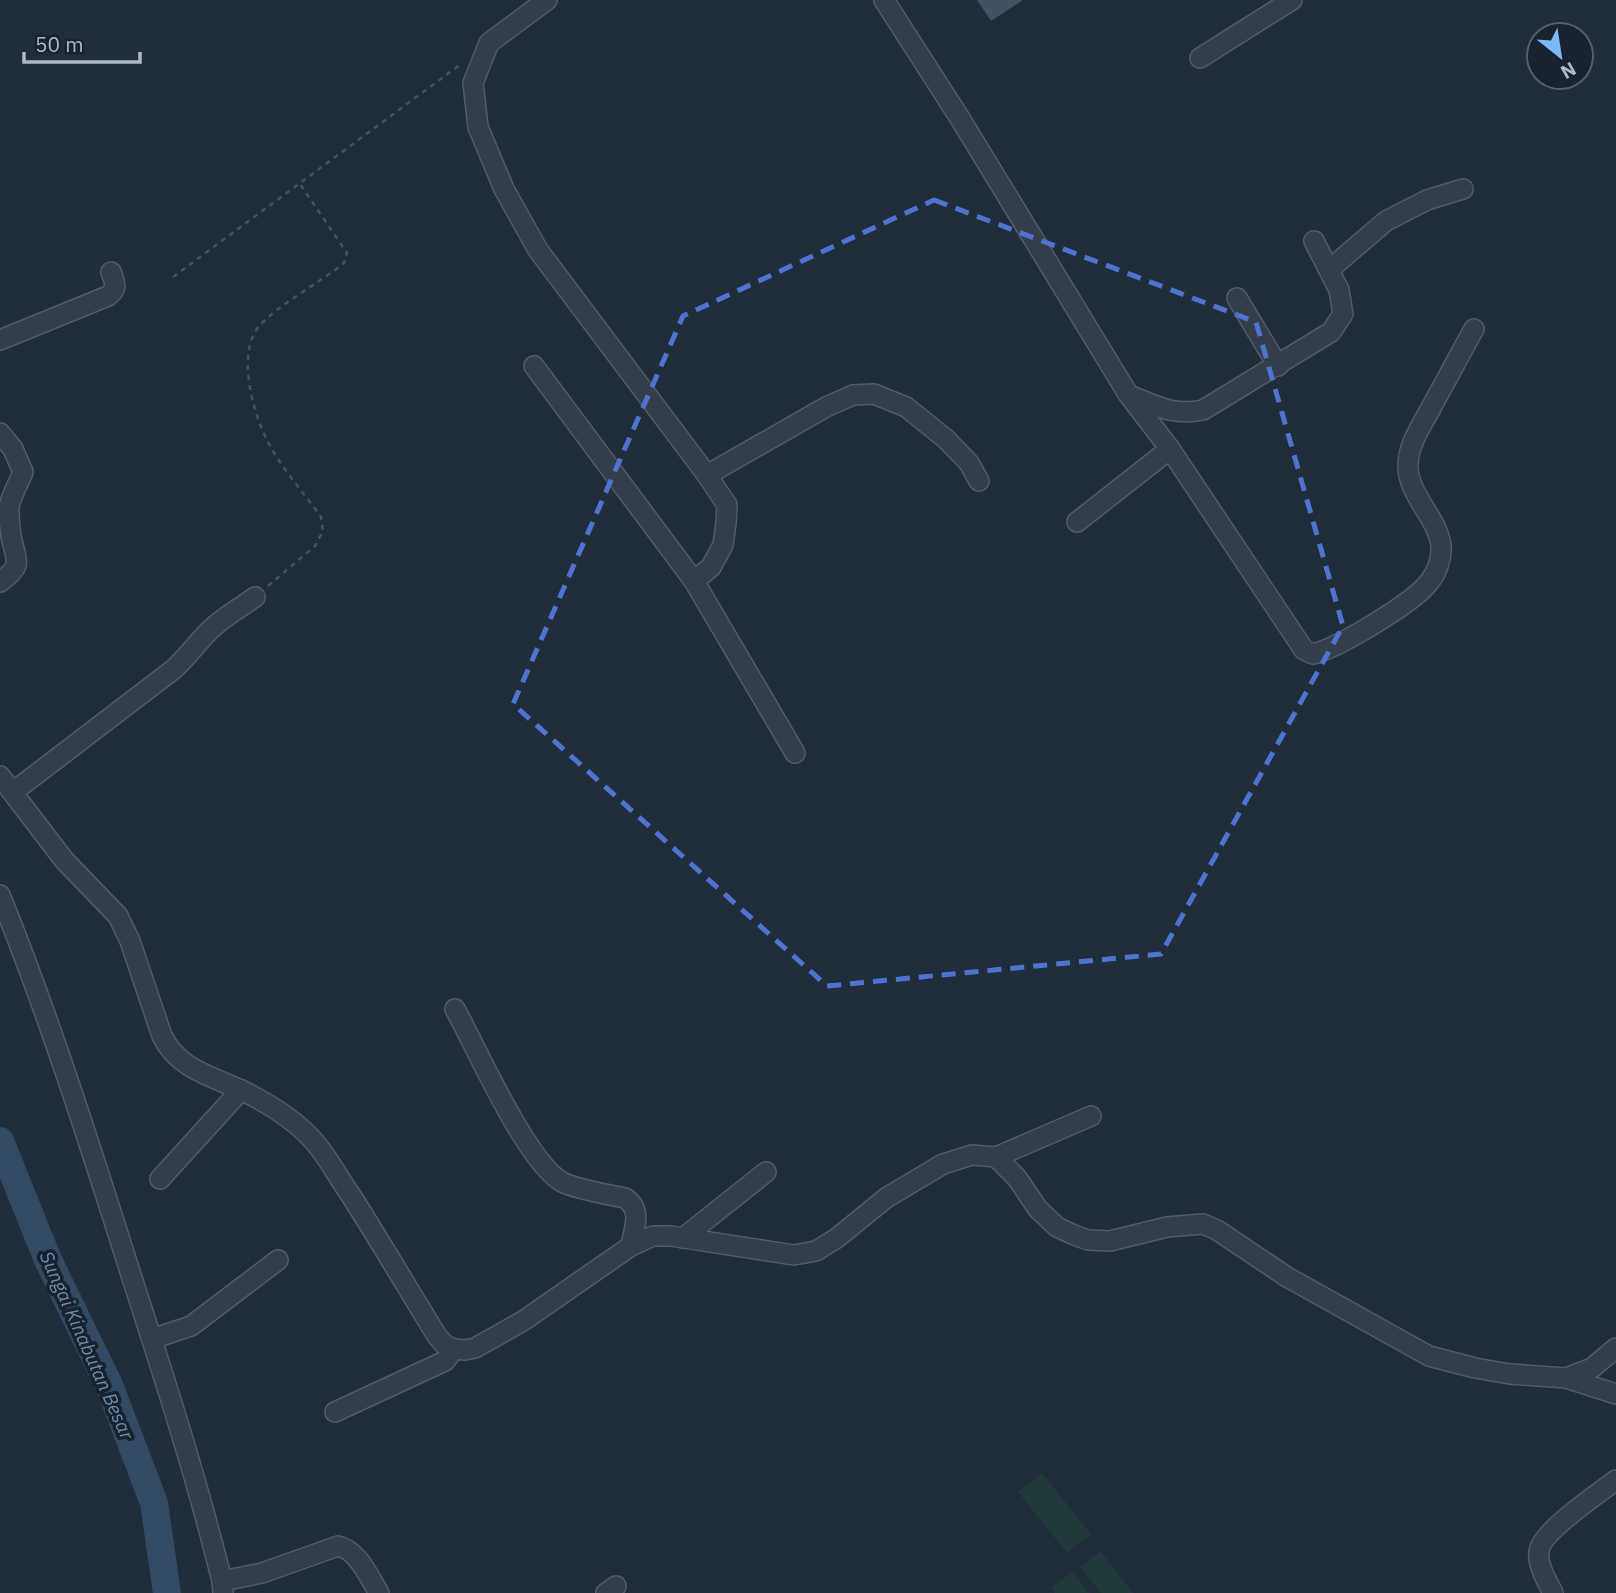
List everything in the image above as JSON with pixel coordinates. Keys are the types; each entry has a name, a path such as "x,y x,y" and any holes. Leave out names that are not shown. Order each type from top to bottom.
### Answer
{"street":[{"path":"547,0 489,43 473,83 478,127 504,189 538,250 727,505 723,545 711,567 694,581"},
{"path":"884,0 961,120 1128,394 1170,449 1304,650 1313,654 1327,651 1417,594 1437,569 1441,546 1438,534 1409,478 1410,449 1474,329"},
{"path":"1200,58 1263,8 1292,0"},
{"path":"1330,269 1386,221 1427,200 1463,189"},
{"path":"1128,394 1167,411 1184,414 1203,410 1331,332 1343,314 1339,290 1314,241"},
{"path":"0,340 108,296 115,291 116,286 111,272"},
{"path":"1237,298 1278,366"},
{"path":"534,366 694,581 795,752"},
{"path":"707,475 826,407 853,395 874,394 906,407 946,439 969,463 979,481"},
{"path":"0,433 13,449 23,472 9,505 12,540 18,564 13,572 0,582"},
{"path":"1077,522 1170,449"},
{"path":"13,792 174,668 215,625 231,611 243,607 255,597"},
{"path":"0,776 64,860 118,916 130,941 168,1048 189,1067 241,1090 292,1121 311,1138 372,1229 437,1336 445,1345 454,1349 475,1348 523,1321 631,1246 653,1236 794,1255 816,1251 886,1198 943,1164 972,1155 996,1157 1091,1116"},
{"path":"0,895 21,947 97,1168 152,1339 204,1506 222,1587 338,1546 350,1550 379,1593"},
{"path":"455,1009 518,1129 542,1164 563,1182 625,1198 633,1203 637,1214 631,1246"},
{"path":"160,1179 241,1090"},
{"path":"996,1157 1017,1178 1038,1209 1057,1227 1074,1235 1088,1240 1110,1241 1167,1227 1203,1224 1217,1230 1287,1277 1429,1356 1510,1374 1566,1378 1616,1394"},
{"path":"683,1238 766,1172"},
{"path":"152,1339 191,1326 278,1260"},
{"path":"1566,1378 1592,1368 1616,1348"},
{"path":"335,1412 445,1361 454,1349"},
{"path":"1553,1593 1545,1577 1538,1550 1546,1535 1616,1480"}],"path":[{"path":"173,277 467,60"},
{"path":"255,597 315,546 323,531 321,517 268,442 259,419 247,371 250,345 259,326 344,264 347,253 300,184"}],"highlighted area":[{"path":"934,200 1256,322 1343,626 1161,954 827,986 513,704 683,316"}],"green space":[{"path":"1042,1473 1091,1534 1067,1553 1018,1492"},
{"path":"1100,1551 1133,1593 1101,1593 1080,1567"},
{"path":"1072,1572 1089,1593 1055,1593 1051,1588"}],"building":[{"path":"977,0 1023,0 991,21"}],"waterway":[{"name":"Sungai Kinabutan Besar","path":"0,1141 48,1260 109,1385 154,1503 167,1593"}]}
